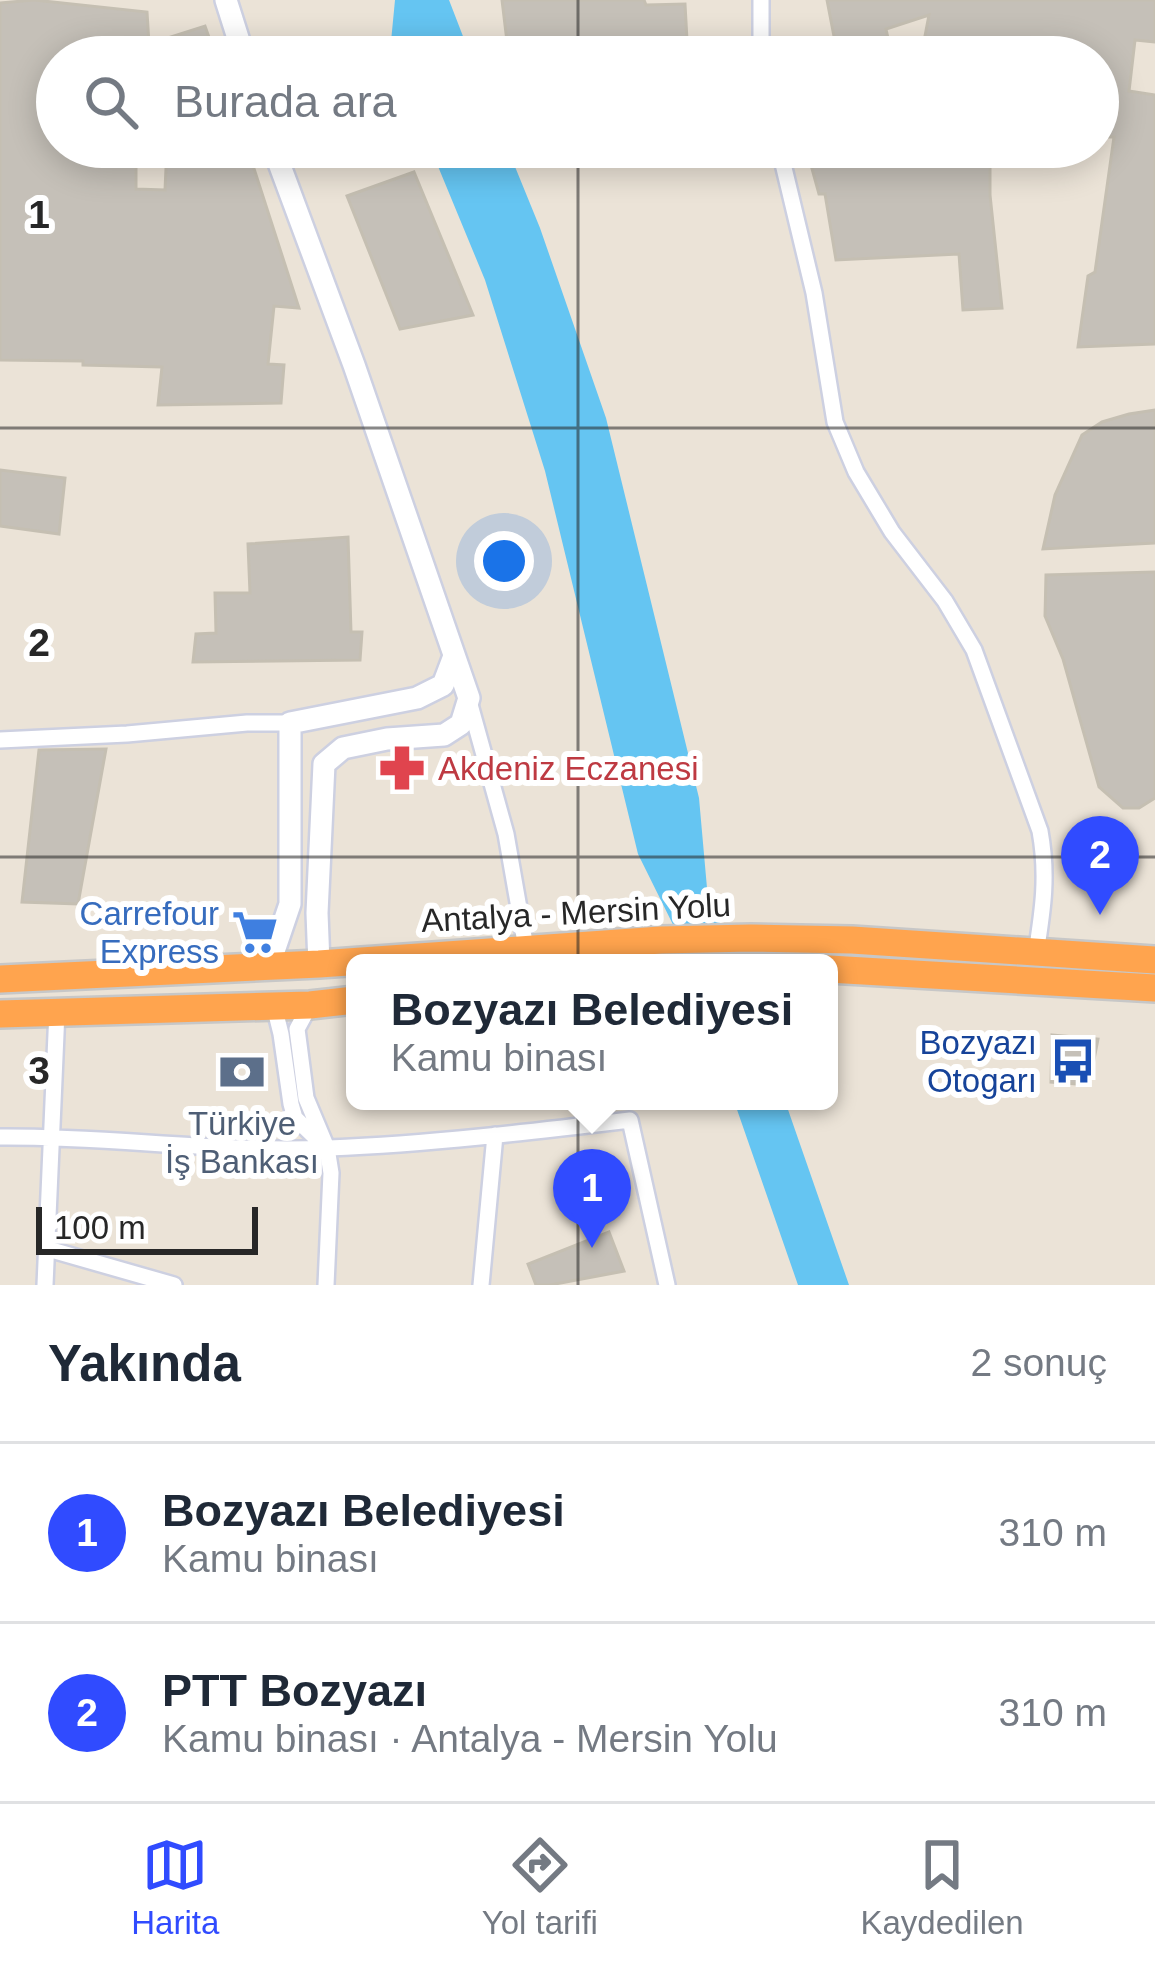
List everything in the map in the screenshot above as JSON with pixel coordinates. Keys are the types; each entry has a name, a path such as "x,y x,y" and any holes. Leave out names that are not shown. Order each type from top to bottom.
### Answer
{"highway":[{"name":"Antalya - Mersin Yolu","path":"448,954 751,938 1155,960"},
{"name":"Antalya - Mersin Yolu","path":"0,980 346,962"},
{"path":"310,1005 319,993 319,964"},
{"path":"269,966 261,987 274,1006"},
{"path":"838,970 1155,988"},
{"path":"0,1014 346,1001"}],"street":[{"path":"226,0 237,36"},
{"path":"759,36 761,0"},
{"path":"281,168 469,698 506,834 526,948"},
{"path":"784,168 814,293 835,422 856,472 892,532 945,601 974,650 1040,831 1046,878 1036,953"},
{"path":"0,740 290,723 417,698 443,686 454,656"},
{"path":"319,964 324,764 343,748 444,735 461,724 469,698"},
{"path":"269,966 290,904 290,723"},
{"path":"310,1005 297,1029 306,1098 331,1173 326,1285"},
{"path":"274,1006 296,1118 326,1148"},
{"path":"45,1285 57,1011"},
{"path":"0,1137 326,1148 630,1120 667,1285"},
{"path":"481,1285 495,1136"},
{"path":"48,1249 174,1285"}],"water":[{"path":"395,0 449,0 463,36 392,36"},
{"path":"439,168 516,168 540,228 606,418 699,798 707,888 732,954 688,954 638,854 545,471 485,280"},
{"path":"737,1110 788,1110 849,1285 798,1285"}],"building":[{"path":"34,0 147,12 148,36 36,36 36,168 136,168 136,189 165,190 166,168 254,168 299,308 274,306 268,364 284,365 281,403 158,405 162,367 0,360 0,3"},
{"path":"502,0 685,4 687,36 506,36"},
{"path":"827,0 1155,0 1155,42 1135,40 1129,91 1155,95 1155,344 1078,347 1088,276 1095,272 1110,168 1119,168 1119,36 925,36 929,15 886,29 888,36 834,36"},
{"path":"205,26 209,36 174,36"},
{"path":"812,168 990,168 1002,308 963,310 959,254 836,260 825,194 819,194"},
{"path":"414,172 473,315 400,329 347,196"},
{"path":"1155,410 1155,543 1043,549 1055,495 1082,435 1102,422"},
{"path":"0,470 65,478 59,534 0,526"},
{"path":"348,537 351,632 362,632 360,660 193,662 196,634 216,633 215,593 250,593 248,544"},
{"path":"1155,572 1155,798 1139,808 1123,808 1099,787 1063,659 1045,616 1046,575"},
{"path":"106,749 78,904 22,902 39,750"},
{"name":"Bozyazı Otogarı","path":"1052,1035 1098,1039 1089,1085 1051,1082"},
{"path":"609,1232 624,1271 536,1285 528,1264"}],"place":[{"name":"Akdeniz Eczanesi","path":"402,768"},
{"name":"PTT Bozyazı","path":"1100,915"},
{"name":"Carrefour Express","path":"255,932"},
{"name":"Bozyazı Otogarı","path":"1073,1061"},
{"name":"Türkiye İş Bankası","path":"242,1072"},
{"name":"Bozyazı Belediyesi","path":"592,1248"}]}
